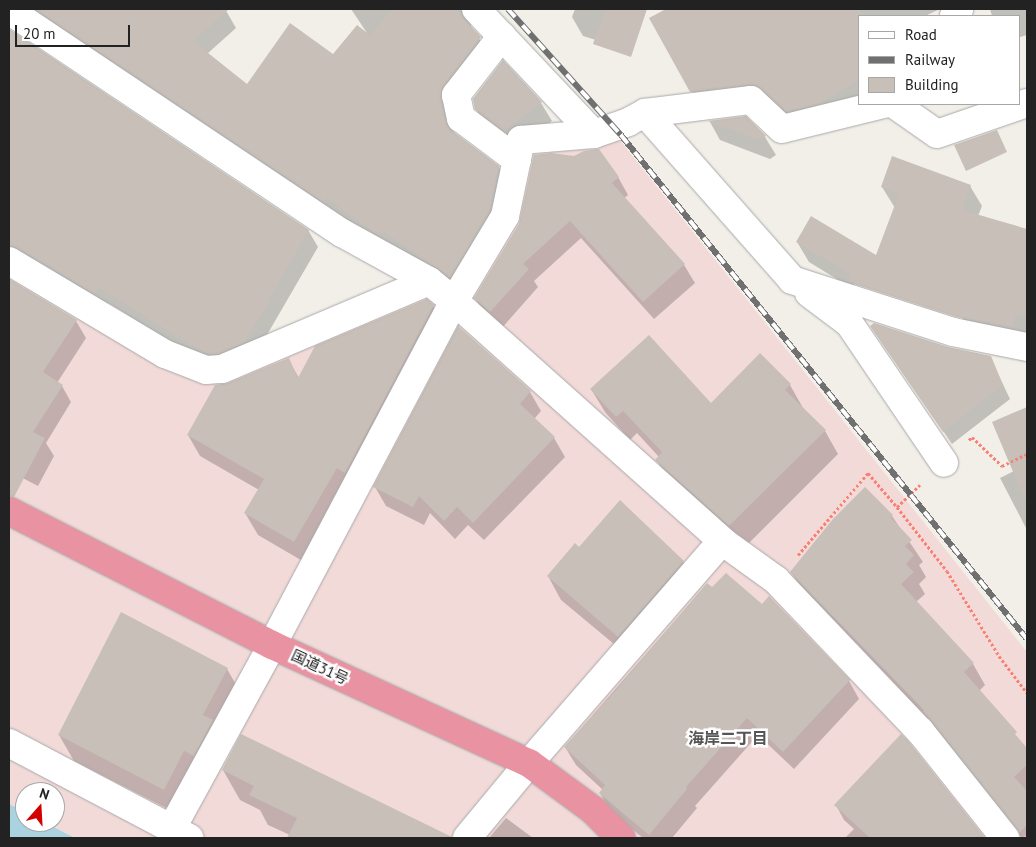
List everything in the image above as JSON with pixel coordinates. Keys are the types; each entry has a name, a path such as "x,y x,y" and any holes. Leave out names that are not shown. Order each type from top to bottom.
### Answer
{"highway":[{"name":"国道31号","path":"9,511 272,645 529,763 593,810 621,838"}],"street":[{"path":"11,9 19,17 342,233 429,281 454,301 722,541 776,580 920,731 1005,838"},
{"path":"476,9 594,134"},
{"path":"502,36 456,95 461,118 517,160"},
{"path":"9,743 181,833 272,645 454,301 505,216 521,140 594,134 628,122 645,113 751,100 782,129 880,105"},
{"path":"895,105 936,134 1027,103"},
{"path":"645,113 792,280 849,322 944,463"},
{"path":"9,261 164,354 206,370 222,369 429,281"},
{"path":"792,280 953,332 1027,346"},
{"path":"467,838 529,763 722,541"}],"path":[{"path":"897,506 972,436 1002,466 1027,454"},
{"path":"776,580 868,473 897,506 947,571 998,656 1027,693"}],"shaded area":[{"path":"619,139 1027,652 1027,838 75,838 63,832 65,832 65,782 15,782 15,807 9,804 9,258 196,367 392,294 466,269 490,238 523,141"}],"water":[{"path":"9,804 15,807 15,832 63,832 75,838 9,838"}],"building":[{"path":"35,9 229,9 193,41 247,84 290,23 333,54 357,25 370,35 392,9 461,9 464,19 481,37 444,85 441,98 446,121 451,130 499,166 490,210 450,278 383,231 379,236 327,198 325,203"},
{"path":"605,9 647,9 631,57 593,44"},
{"path":"666,9 860,9 860,15 858,15 858,80 819,104 786,112 755,85 690,92 649,18"},
{"path":"9,29 309,230 244,343 218,354 208,354 98,287 94,293 9,245"},
{"path":"503,60 542,102 504,131 475,109 473,99"},
{"path":"746,116 766,136 759,140 708,121"},
{"path":"997,130 1007,152 966,171 954,145"},
{"path":"599,149 619,177 612,183 685,264 643,302 570,221 523,264 529,269 490,312 474,298 519,224 534,155 551,153 574,156 584,151"},
{"path":"892,156 971,185 962,210 1027,229 1027,318 1016,314 1012,328 957,317 848,282 850,274 796,242 811,216 876,255 899,194 881,187"},
{"path":"9,279 77,320 43,372 63,385 33,432 45,438 14,497 9,495"},
{"path":"427,299 434,305 345,473 337,468 294,542 244,513 264,479 187,435 215,385 228,383 289,358 298,378 315,346"},
{"path":"874,323 948,347 991,356 1003,385 943,432 870,326"},
{"path":"458,326 531,391 520,404 555,437 473,523 457,507 444,521 419,496 413,507 373,487"},
{"path":"649,335 711,403 760,353 791,384 785,390 826,430 729,526 655,460 662,452 623,411 616,417 590,389"},
{"path":"1027,407 1027,505 992,422"},
{"path":"865,487 893,515 891,518 912,540 905,546 914,555 906,564 914,572 901,584 974,663 964,672 1017,732 1015,734 1027,748 1027,765 1014,777 1027,791 1027,825 1019,833 924,710 790,572 833,519"},
{"path":"620,500 684,561 618,637 547,576 575,543 579,547"},
{"path":"726,573 762,604 769,596 850,680 783,752 747,718 686,787 687,789 649,835 599,793 605,785 564,747 615,691 707,583 712,587"},
{"path":"121,612 228,668 203,715 213,720 194,756 184,751 164,790 58,735"},
{"path":"241,734 452,838 287,838 297,818 249,795 254,786 222,770"},
{"path":"901,734 985,838 870,838 834,805"}],"railway":[{"path":"508,9 621,135 1027,639"}],"district":[{"name":"海岸二丁目","path":"728,738"}]}
